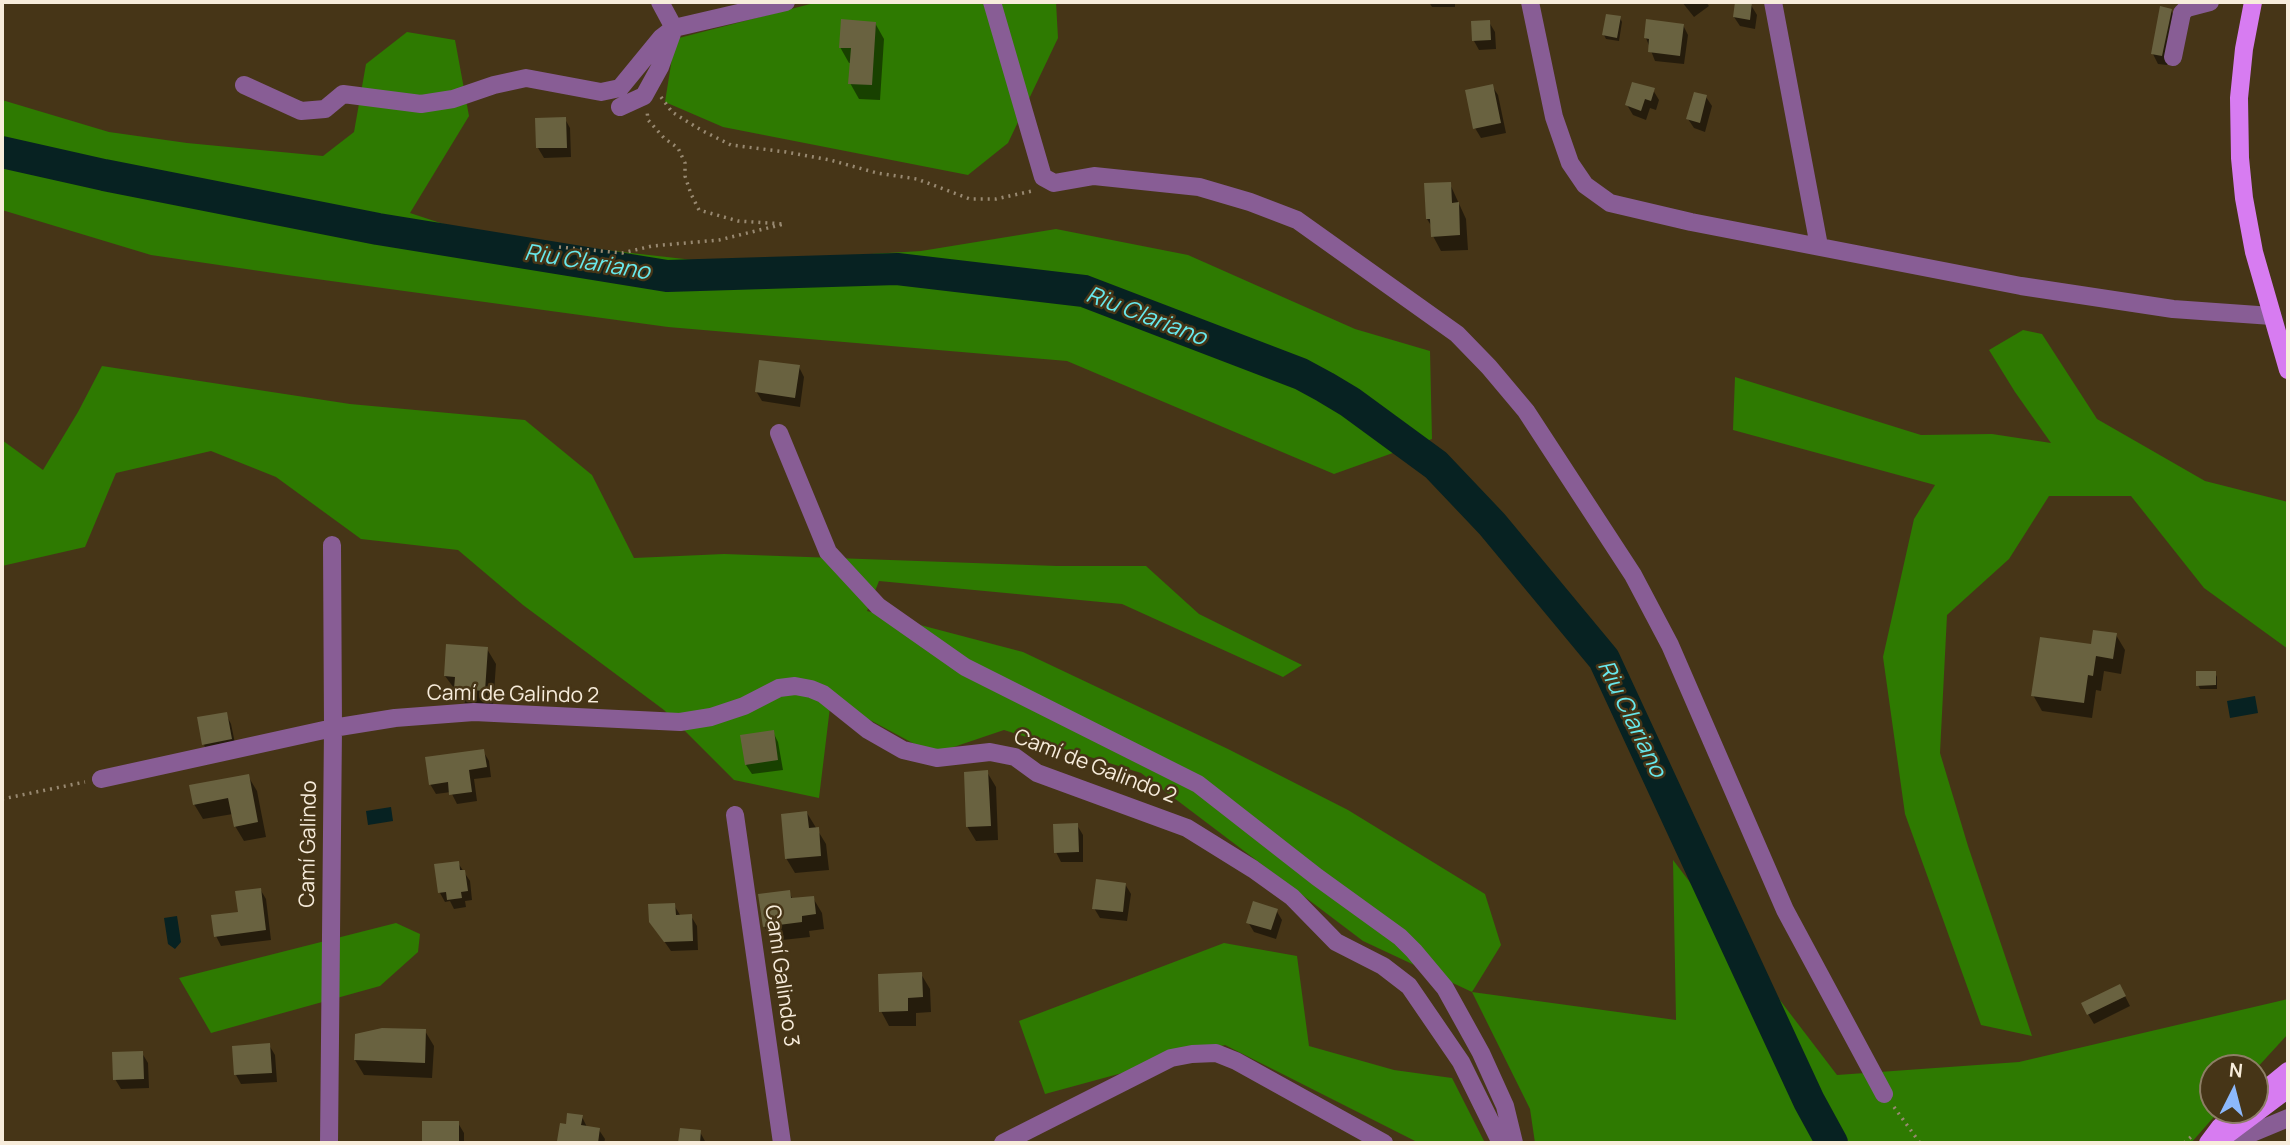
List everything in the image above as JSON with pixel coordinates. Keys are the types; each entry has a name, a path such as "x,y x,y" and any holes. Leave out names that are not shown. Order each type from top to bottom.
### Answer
{"main road":[{"path":"2253,2 2241,70 2240,158 2249,228 2288,370"},
{"path":"2269,1087 2288,1071"},
{"path":"2216,1143 2288,1089"},
{"path":"2208,1143 2223,1124"}],"street":[{"path":"620,107 648,90 660,68 674,28 660,2"},
{"path":"244,85 301,111 324,109 343,94 421,104 453,99 494,85 526,78 601,92 620,88 661,38 674,28 786,2"},
{"path":"992,2 1043,177 1054,183 1094,176 1199,187 1297,220 1457,334 1526,411 1633,575 1675,656 1784,909 1884,1094"},
{"path":"1530,2 1554,117 1562,142 1576,175 1610,203 2021,286 2159,307 2272,316"},
{"path":"1773,2 1819,246"},
{"path":"2173,57 2182,13 2187,8 2210,2"},
{"path":"779,433 828,552 878,606 965,667 1198,784 1414,950 1445,988 1481,1053 1505,1106 1514,1143"},
{"name":"Camí Galindo","path":"329,1143 332,545"},
{"name":"Camí de Galindo 2","path":"101,779 333,728 395,718 452,712 680,722 711,717 744,706 779,688 795,686 811,689 823,694 868,730 914,754 937,758 990,752 1015,757 1037,773 1187,828 1253,869 1292,897 1336,942 1383,966 1409,986 1461,1062 1501,1143"},
{"name":"Camí Galindo 3","path":"736,815 782,1143"},
{"path":"1003,1143 1171,1058 1216,1053 1237,1061 1384,1143"},
{"path":"2228,1143 2288,1118"}],"path":[{"path":"648,90 672,112 731,145 786,152 877,173 917,178 970,199 996,199 1035,190 1048,180"},
{"path":"559,247 622,253 652,246 719,240 784,224 738,221 699,210 691,194 685,176 685,163 678,148 664,138 648,120 648,90"},
{"path":"2,799 101,779"},
{"path":"1884,1094 1920,1143"}],"green space":[{"path":"818,2 1056,2 1058,38 1008,143 968,175 723,127 665,102 675,39"},
{"path":"407,32 455,40 469,116 410,213 480,236 720,263 921,251 1056,229 1188,255 1355,329 1430,351 1432,439 1334,474 1067,361 668,327 287,275 151,255 2,210 2,100 109,132 187,143 323,156 354,132 366,64"},
{"path":"2023,330 2042,334 2097,419 2205,481 2288,502 2288,649 2204,588 2131,496 2049,496 2009,559 1947,615 1940,753 1968,846 2032,1036 1981,1025 1905,814 1883,657 1914,519 1935,485 1733,430 1735,377 1921,435 1992,434 2051,443 1989,350"},
{"path":"102,366 350,404 525,420 592,475 634,558 724,554 1057,566 1146,566 1199,614 1302,665 1283,677 1122,604 879,581 867,611 1023,652 1228,749 1348,810 1485,894 1501,945 1472,992 1363,941 1141,773 1004,730 933,754 831,699 819,798 734,780 664,710 523,605 458,550 361,539 276,477 211,451 116,473 85,547 2,566 2,440 43,470"},
{"path":"1673,860 1837,1075 2019,1062 2288,999 2288,1034 2269,1055 2199,1054 2199,1124 2208,1124 2191,1143 1535,1143 1530,1109 1472,992 1676,1020"},
{"path":"396,923 420,934 418,952 380,986 211,1033 179,978"},
{"path":"1224,943 1297,956 1309,1046 1394,1070 1452,1078 1485,1143 1419,1143 1225,1045 1045,1094 1019,1021"}],"water":[{"path":"2255,696 2258,713 2230,718 2227,701"},
{"path":"391,807 393,821 368,825 366,811"},
{"path":"177,916 181,942 175,949 168,944 164,918"}],"building":[{"path":"1735,2 1752,2 1750,20 1733,17"},
{"path":"2160,6 2172,9 2162,56 2151,54"},
{"path":"1606,14 1621,16 1617,38 1602,35"},
{"path":"841,19 876,22 872,85 848,84 851,48 839,48"},
{"path":"1646,19 1684,24 1680,56 1648,52 1649,39 1644,38"},
{"path":"1490,20 1491,40 1472,41 1471,21"},
{"path":"1632,82 1655,88 1651,101 1645,99 1641,111 1625,105"},
{"path":"1493,84 1501,123 1473,129 1465,90"},
{"path":"1694,92 1707,95 1700,123 1686,119"},
{"path":"566,117 567,148 536,148 535,118"},
{"path":"1451,182 1452,203 1459,202 1460,235 1431,237 1430,219 1426,219 1424,183"},
{"path":"759,360 800,365 795,398 755,392"},
{"path":"2093,630 2117,633 2113,659 2096,656 2093,676 2088,675 2084,703 2031,696 2040,637 2091,644"},
{"path":"446,644 488,647 485,691 454,689 455,677 444,676"},
{"path":"2196,671 2216,671 2216,685 2196,686"},
{"path":"227,712 232,739 202,745 197,717"},
{"path":"774,730 778,760 745,765 740,735"},
{"path":"484,749 487,767 469,770 472,792 449,795 448,782 429,785 425,757"},
{"path":"988,770 991,826 966,827 964,772"},
{"path":"249,774 258,822 234,827 228,798 193,805 189,785"},
{"path":"807,811 809,828 819,827 821,856 785,859 781,814"},
{"path":"1078,823 1079,852 1054,853 1053,824"},
{"path":"459,861 460,870 465,870 468,891 461,892 462,898 447,900 446,892 438,893 434,864"},
{"path":"1096,879 1126,883 1123,912 1092,909"},
{"path":"261,888 266,930 214,937 211,915 238,912 235,891"},
{"path":"790,890 791,898 814,896 816,914 802,916 802,922 763,927 758,894"},
{"path":"1253,901 1278,909 1271,930 1246,923"},
{"path":"675,903 676,915 692,914 693,941 664,942 649,922 648,904"},
{"path":"922,972 923,997 908,998 908,1011 879,1012 878,974"},
{"path":"2120,984 2126,996 2087,1015 2081,1003"},
{"path":"382,1028 426,1029 425,1063 354,1060 355,1034"},
{"path":"270,1043 272,1073 234,1075 232,1046"},
{"path":"143,1051 144,1079 113,1080 112,1052"},
{"path":"567,1113 583,1115 581,1125 600,1128 598,1143 557,1141 560,1123 566,1124"},
{"path":"422,1121 459,1121 459,1143 422,1143"},
{"path":"680,1128 701,1130 700,1143 678,1143"}],"waterway":[{"name":"Riu Clariano","path":"2,152 378,229 667,276 897,269 1084,291 1301,374 1350,402 1436,465 1492,524 1604,659 1809,1101 1832,1143"}]}
